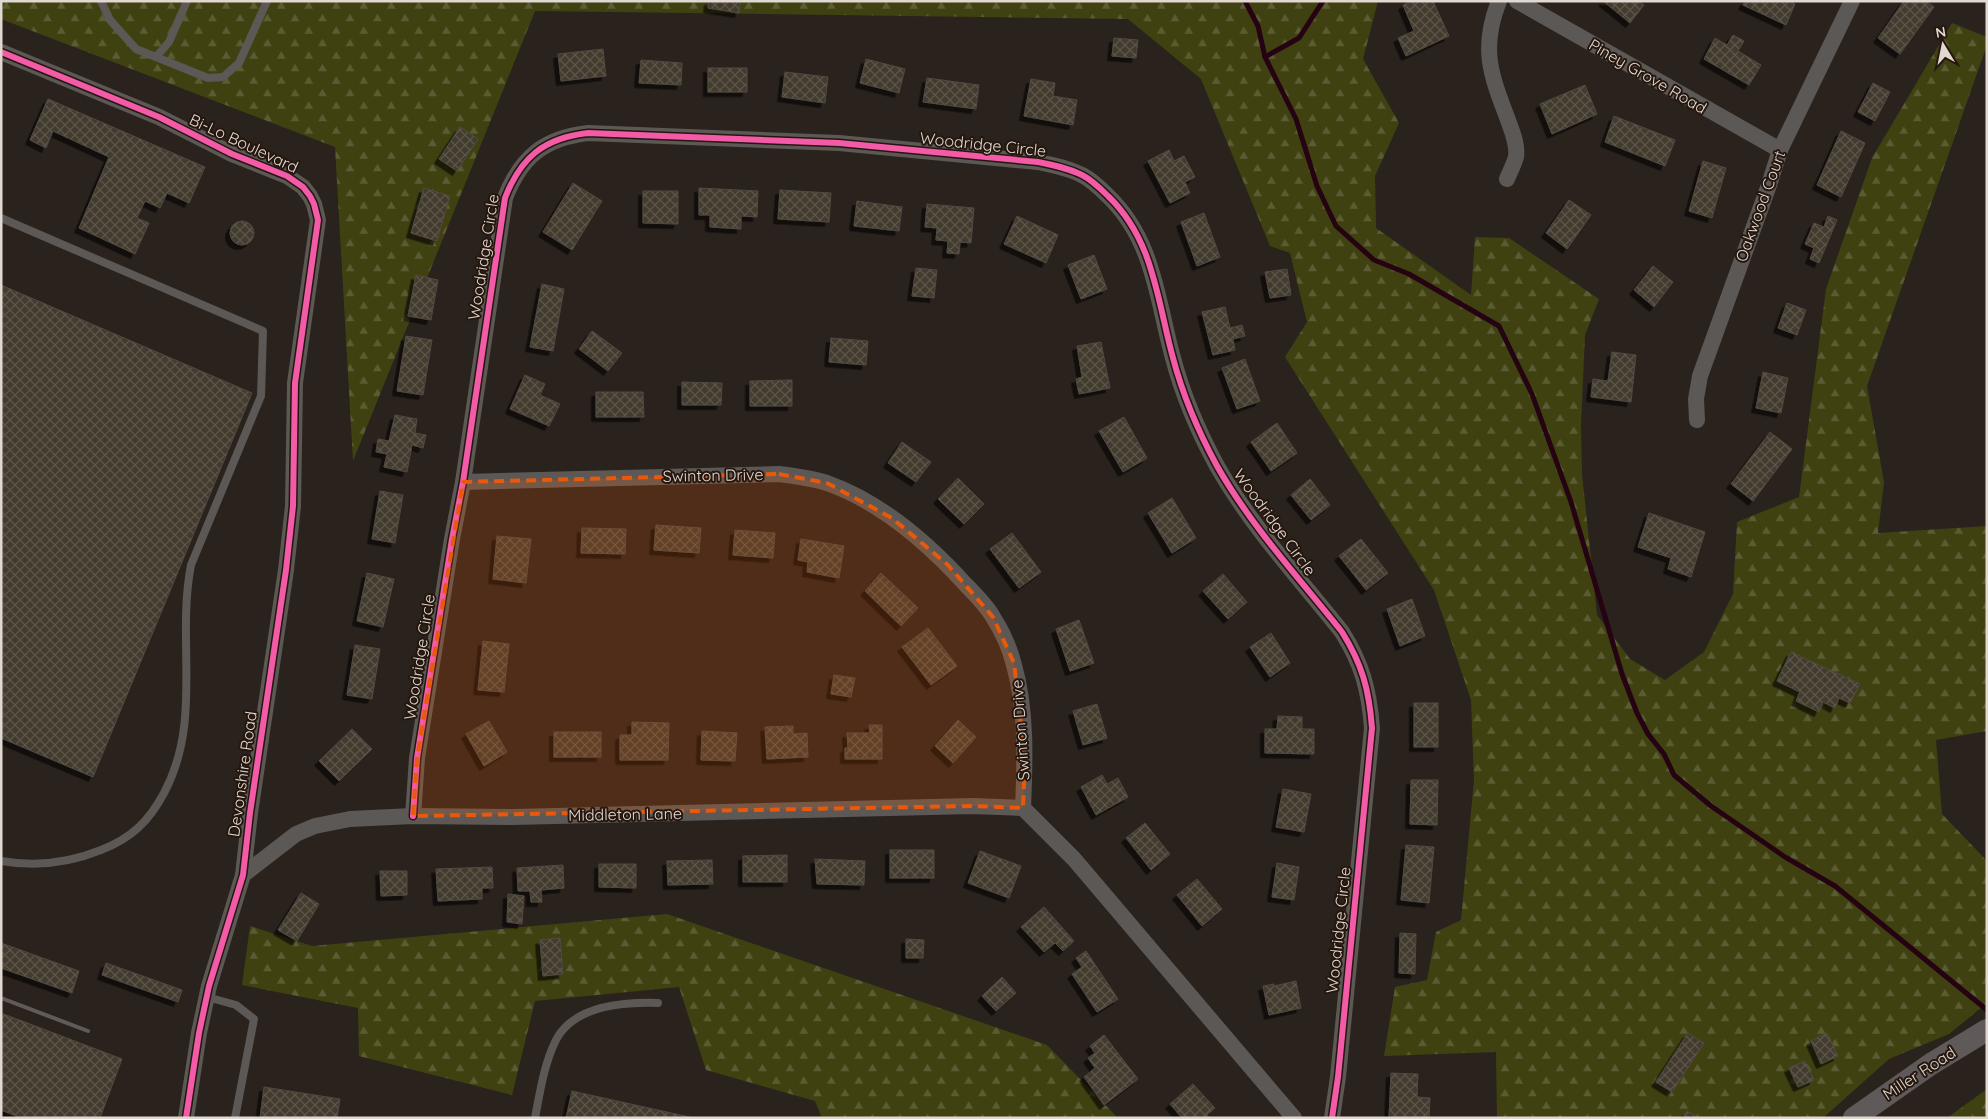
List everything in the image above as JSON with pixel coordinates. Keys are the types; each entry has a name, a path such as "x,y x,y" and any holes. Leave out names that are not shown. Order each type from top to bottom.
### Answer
{"street":[{"path":"1499,1 1489,29 1489,62 1493,81 1515,143 1516,156 1507,179"},
{"name":"Piney Grove Road","path":"1517,1 1780,150"},
{"name":"Oakwood Court","path":"1697,420 1696,399 1700,376 1780,150 1852,1"},
{"name":"Bi-Lo Boulevard","path":"1,52 159,117 232,154 287,176 303,187 314,204 318,229 295,383 294,428"},
{"name":"Woodridge Circle","path":"413,816 417,758 452,539 464,482 505,198 512,178 523,164 538,150 553,140 588,132 839,143 1038,162 1061,167 1080,175 1099,187 1125,214 1142,241 1152,271 1182,388 1198,429 1218,466 1258,527 1342,632 1353,649 1370,699 1372,728 1339,1068 1332,1118"},
{"name":"Devonshire Road","path":"186,1118 207,997 243,874 250,812 285,580 294,506 294,428"},
{"name":"Swinton Drive","path":"464,482 779,474 826,483 871,504 913,534 948,565 984,604 1002,633 1014,663 1021,697 1025,760 1023,808"},
{"name":"Middleton Lane","path":"243,874 296,834 315,826 350,820 413,816 514,817 974,806 1023,808"},
{"path":"1023,808 1074,859 1294,1118"},
{"name":"Miller Road","path":"1854,1118 1931,1064 1987,1030"}],"lane":[{"path":"101,1 110,20 136,49 208,78 224,77 239,63 267,1"},
{"path":"156,57 169,42 187,1"},
{"path":"1,218 263,330 260,396 191,565 186,588 188,690 186,721 180,750 169,783 153,812 135,832 113,846 83,858 54,863 22,865 1,861"},
{"path":"207,997 236,1005 254,1019 235,1118"},
{"path":"534,1118 545,1068 556,1039 570,1022 593,1009 639,1002 658,1002"}],"highlighted area":[{"path":"779,474 827,483 892,518 948,565 993,617 1014,663 1025,760 1023,808 973,806 413,816 417,758 463,482"}],"green space":[{"path":"1,1 1378,1 1363,59 1399,123 1375,176 1376,228 1471,295 1475,237 1509,238 1599,299 1585,335 1581,425 1582,474 1597,615 1630,659 1665,680 1704,652 1733,594 1737,522 1799,497 1826,289 1872,158 1952,23 1987,37 1987,45 1867,386 1884,482 1878,533 1987,526 1987,731 1936,740 1942,814 1987,861 1987,1003 1949,1034 1889,1059 1823,1118 1497,1118 1496,1052 1384,1056 1395,987 1427,980 1436,932 1461,920 1474,780 1471,700 1434,590 1285,357 1307,322 1290,253 1270,246 1201,79 1128,19 535,11 353,461 335,147 1,19"},
{"path":"667,914 1047,1045 1118,1118 822,1118 815,1101 706,1070 679,987 535,1001 512,1095 359,1056 358,1008 242,985 250,926 312,946"},
{"path":"1987,1089 1987,1118 1947,1118"}],"building":[{"path":"709,1 740,1 739,13 708,8"},
{"path":"1412,1 1433,1 1449,36 1406,56 1398,38 1414,31 1403,5"},
{"path":"1603,1 1639,1 1644,5 1630,23"},
{"path":"1745,1 1790,1 1795,4 1786,25 1743,5"},
{"path":"1904,1 1926,1 1934,7 1900,54 1878,38"},
{"path":"1733,35 1744,41 1738,51 1761,65 1749,85 1704,59 1715,38 1727,45"},
{"path":"1114,38 1138,40 1136,58 1112,56"},
{"path":"603,49 606,76 561,81 558,54"},
{"path":"866,59 905,69 899,93 860,83"},
{"path":"641,60 682,63 681,85 639,83"},
{"path":"708,68 747,68 747,92 708,92"},
{"path":"785,72 828,77 825,103 782,97"},
{"path":"927,78 979,85 976,109 923,102"},
{"path":"1031,79 1055,83 1053,96 1077,100 1073,125 1024,116"},
{"path":"1873,83 1890,92 1875,121 1858,112"},
{"path":"1585,85 1597,114 1552,134 1540,104"},
{"path":"48,99 205,167 189,203 167,193 160,208 145,201 137,218 149,223 135,254 79,228 109,157 53,131 46,148 30,140"},
{"path":"1614,116 1675,140 1665,166 1605,142"},
{"path":"460,127 478,139 457,171 439,159"},
{"path":"1841,131 1865,143 1841,197 1817,185"},
{"path":"1169,150 1174,161 1184,156 1195,177 1185,182 1190,193 1170,203 1148,161"},
{"path":"1703,161 1726,168 1712,218 1689,211"},
{"path":"573,183 602,201 572,250 543,232"},
{"path":"424,188 450,196 437,241 411,233"},
{"path":"699,188 758,191 757,217 741,216 741,229 710,227 710,215 699,215"},
{"path":"780,190 831,193 829,222 778,219"},
{"path":"643,191 678,191 678,224 643,223"},
{"path":"1569,200 1591,215 1567,249 1546,233"},
{"path":"857,201 902,207 899,231 854,226"},
{"path":"927,204 974,208 971,243 960,242 959,254 947,253 948,241 936,240 937,228 925,227"},
{"path":"1204,213 1220,257 1197,266 1181,222"},
{"path":"1017,216 1058,235 1046,263 1004,244"},
{"path":"1828,216 1837,220 1819,263 1810,259 1814,248 1805,244 1814,223 1824,227"},
{"path":"242,221 251,224 254,233 251,242 242,245 233,242 230,233 233,224"},
{"path":"1094,255 1107,289 1081,299 1068,265"},
{"path":"1653,266 1673,282 1654,307 1634,290"},
{"path":"916,268 937,270 934,298 912,296"},
{"path":"1287,269 1291,295 1270,298 1265,272"},
{"path":"416,275 438,280 431,320 408,316"},
{"path":"542,284 564,289 553,351 530,347"},
{"path":"1,285 252,393 93,777 1,738"},
{"path":"1787,303 1806,310 1797,335 1778,328"},
{"path":"1225,307 1230,328 1242,325 1245,336 1233,339 1235,350 1213,355 1202,312"},
{"path":"592,331 622,353 608,371 579,349"},
{"path":"406,336 432,340 423,395 397,391"},
{"path":"831,338 868,341 866,365 829,362"},
{"path":"1101,342 1110,388 1079,394 1076,379 1082,377 1077,346"},
{"path":"1612,352 1636,355 1631,402 1591,397 1593,379 1608,381"},
{"path":"1245,359 1260,401 1237,409 1222,368"},
{"path":"1763,372 1788,378 1781,413 1756,408"},
{"path":"525,375 545,384 540,395 560,404 549,426 510,409"},
{"path":"792,380 792,406 750,406 750,381"},
{"path":"682,382 722,383 721,405 682,405"},
{"path":"596,392 643,392 644,417 596,417"},
{"path":"395,415 417,419 415,433 426,435 423,448 412,445 407,472 384,467 387,454 376,452 378,439 389,441"},
{"path":"1124,417 1147,458 1123,472 1099,431"},
{"path":"1277,423 1297,453 1271,471 1251,442"},
{"path":"1770,432 1792,449 1753,501 1731,484"},
{"path":"902,442 931,462 916,482 888,463"},
{"path":"958,478 984,504 964,524 938,499"},
{"path":"1310,479 1330,505 1311,520 1291,495"},
{"path":"380,491 403,495 395,543 372,539"},
{"path":"1172,498 1196,538 1172,553 1148,513"},
{"path":"1649,513 1705,532 1691,577 1668,569 1671,558 1638,547"},
{"path":"656,525 701,528 699,553 654,550"},
{"path":"582,528 626,529 625,554 581,553"},
{"path":"735,530 775,533 773,558 733,555"},
{"path":"1012,533 1041,572 1019,588 990,549"},
{"path":"497,536 531,539 526,583 493,579"},
{"path":"801,539 844,546 839,578 807,572 808,562 798,560"},
{"path":"1361,539 1388,573 1366,590 1339,556"},
{"path":"367,573 394,579 383,627 357,621"},
{"path":"881,573 918,608 901,626 865,591"},
{"path":"1223,574 1247,602 1228,619 1203,591"},
{"path":"1412,599 1425,636 1400,646 1387,609"},
{"path":"1079,620 1094,663 1070,671 1056,629"},
{"path":"928,628 957,666 931,685 902,647"},
{"path":"1271,633 1290,663 1270,677 1250,647"},
{"path":"483,641 509,644 504,692 478,690"},
{"path":"355,645 380,649 372,699 347,695"},
{"path":"1791,652 1860,684 1850,703 1839,698 1835,708 1823,702 1819,712 1796,701 1800,692 1777,681"},
{"path":"834,675 855,678 851,697 831,694"},
{"path":"1414,703 1438,703 1438,747 1414,747"},
{"path":"1097,704 1107,738 1083,745 1073,711"},
{"path":"1278,716 1302,717 1302,729 1314,729 1314,754 1265,753 1265,729 1277,729"},
{"path":"958,720 976,737 953,763 935,746"},
{"path":"489,721 507,752 484,766 466,734"},
{"path":"632,722 669,723 668,760 620,760 620,735 632,735"},
{"path":"869,725 882,725 882,759 845,759 845,748 848,748 847,733 870,733"},
{"path":"793,726 793,734 807,733 808,757 767,759 765,727"},
{"path":"352,729 372,749 339,781 319,761"},
{"path":"702,731 737,733 735,761 701,760"},
{"path":"554,732 601,732 601,757 554,757"},
{"path":"1102,775 1107,784 1118,778 1128,797 1096,815 1081,787"},
{"path":"1411,780 1438,780 1437,825 1410,824"},
{"path":"1283,789 1311,794 1304,832 1276,827"},
{"path":"1145,823 1170,854 1151,870 1126,838"},
{"path":"1406,845 1434,847 1429,903 1401,900"},
{"path":"890,850 934,850 934,878 890,878"},
{"path":"980,851 1021,866 1009,898 968,883"},
{"path":"787,855 787,882 743,882 743,856"},
{"path":"815,859 865,861 864,885 817,884"},
{"path":"712,860 713,884 668,885 667,861"},
{"path":"1277,863 1299,867 1294,900 1272,897"},
{"path":"599,864 636,864 636,888 599,887"},
{"path":"563,865 564,888 541,890 542,902 531,902 530,891 518,891 517,868"},
{"path":"492,867 493,888 482,888 482,899 438,901 436,869"},
{"path":"380,871 407,871 407,895 381,896"},
{"path":"1197,879 1222,909 1202,926 1177,895"},
{"path":"301,893 319,904 297,941 278,930"},
{"path":"508,894 524,896 522,924 507,922"},
{"path":"1044,907 1074,941 1063,951 1055,943 1044,952 1021,927"},
{"path":"1400,933 1416,934 1415,974 1399,973"},
{"path":"560,938 563,974 543,976 540,940"},
{"path":"906,939 924,940 923,958 906,958"},
{"path":"1,943 79,971 72,993 1,968"},
{"path":"1086,951 1118,999 1097,1012 1072,974 1082,967 1076,958"},
{"path":"106,963 182,990 178,1002 102,975"},
{"path":"1002,977 1016,993 996,1011 982,996"},
{"path":"1296,981 1301,1008 1269,1015 1263,986 1274,984 1274,986"},
{"path":"1,1013 122,1059 100,1118 21,1118 1,1110"},
{"path":"1688,1033 1704,1043 1672,1092 1656,1082"},
{"path":"1827,1033 1838,1056 1821,1064 1811,1041"},
{"path":"1104,1035 1138,1079 1104,1105 1084,1077 1095,1068 1088,1058 1095,1053 1090,1046"},
{"path":"1805,1061 1814,1080 1798,1087 1789,1068"},
{"path":"1391,1073 1418,1074 1417,1097 1430,1098 1429,1118 1389,1118"},
{"path":"1193,1084 1215,1108 1207,1115 1210,1118 1182,1118 1170,1104"},
{"path":"264,1087 340,1099 337,1118 260,1118"},
{"path":"572,1091 694,1118 566,1118"},
{"path":"1687,1111 1699,1118 1683,1118"}],"waterway":[{"path":"1245,1 1258,26 1265,57 1296,119 1317,186 1336,226 1374,260 1409,274 1499,326 1532,394 1571,502 1622,674 1637,713 1648,734 1664,754 1674,775 1711,806 1785,857 1835,886 1987,1010"},
{"path":"1265,57 1299,38 1323,1"}],"railway":[{"path":"1,998 88,1031"}],"cycle path":[{"path":"1,52 159,117 232,154 287,176 303,187 310,196 318,220 295,383 293,506 286,570 250,813 243,875 209,986 199,1033 186,1118"},
{"path":"413,816 417,758 463,482 505,198 519,171 536,152 559,140 588,133 839,143 1038,162 1066,169 1086,177 1099,187 1123,213 1135,232 1145,251 1152,272 1181,386 1210,453 1230,488 1260,531 1342,632 1355,655 1363,677 1369,701 1372,728 1338,1077 1332,1118"}]}
